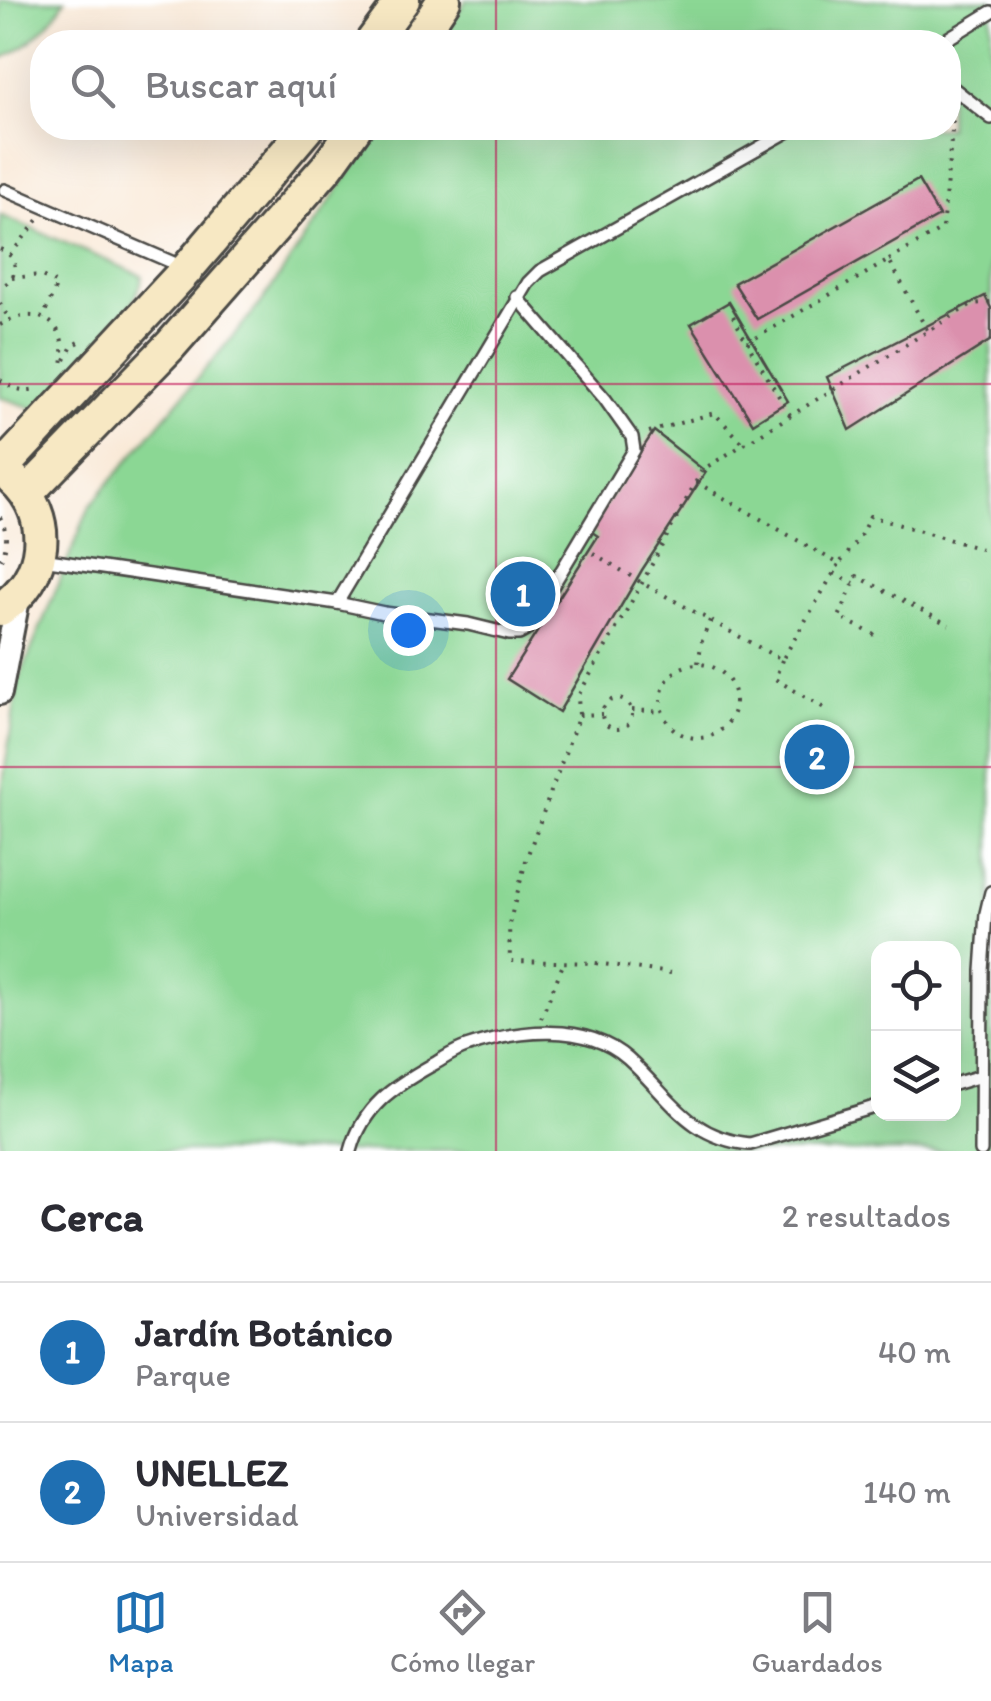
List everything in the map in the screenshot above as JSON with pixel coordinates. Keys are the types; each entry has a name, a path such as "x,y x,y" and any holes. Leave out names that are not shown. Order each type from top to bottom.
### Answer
{"main road":[{"path":"381,30 402,0"},
{"path":"424,30 444,0"},
{"path":"10,602 32,578 42,538 40,522 27,493 0,470 187,269 297,140"},
{"path":"27,493 170,346 346,140"}],"street":[{"path":"0,693 10,602"}],"lane":[{"path":"961,30 991,12"},
{"path":"961,94 991,118"},
{"path":"338,603 518,297 540,272 773,140"},
{"path":"5,190 187,269"},
{"path":"40,558 519,634 526,630 634,450 632,437 605,399 518,297"},
{"path":"981,1151 982,971 991,892"},
{"path":"350,1151 356,1132 377,1101 409,1078 462,1048 536,1031 570,1034 612,1048 695,1126 730,1142 750,1144 871,1108"},
{"path":"961,1082 982,1076"}],"path":[{"path":"747,343 942,229 948,140"},
{"path":"10,255 47,208"},
{"path":"0,249 10,255 15,265 12,278 0,287"},
{"path":"889,260 927,330"},
{"path":"12,278 40,275 57,284 43,318"},
{"path":"670,972 595,963 510,962 509,924 527,857 579,715 578,696 702,470 927,330 972,304 991,302"},
{"path":"0,303 9,320"},
{"path":"0,325 29,314 54,326 64,348 57,375"},
{"path":"733,316 790,414"},
{"path":"0,380 22,390 36,390 48,384"},
{"path":"696,482 839,564"},
{"path":"824,708 775,680 782,660 870,516 991,552"},
{"path":"0,517 6,534 0,562"},
{"path":"578,543 642,584 782,660"},
{"path":"834,573 854,583"},
{"path":"875,635 839,617 857,576 948,626"},
{"path":"698,663 710,620"},
{"path":"698,663 722,672 730,681 736,701 727,725 704,738 694,738 671,727 661,699 671,676 698,663"},
{"path":"607,702 626,702 632,710 630,720 620,729 603,720 607,702"},
{"path":"632,710 663,712"},
{"path":"579,715 602,714"},
{"path":"536,1031 564,962"}],"green space":[{"path":"0,0 65,0 42,30 30,30 30,40 0,59"},
{"path":"466,0 991,0 991,1151 0,1151 0,802 18,682 90,506 261,303 372,140 961,140 961,30 445,30"},
{"path":"0,215 143,276 115,331 44,412 0,397"}],"building":[{"path":"918,180 939,216 757,319 734,283"},
{"path":"985,296 991,308 991,340 850,430 827,377"},
{"path":"729,302 788,401 753,423 691,324"},
{"path":"654,431 706,472 642,570 559,712 507,679 598,536 589,530"}],"place":[{"name":"Jardín Botánico","path":"523,594"},
{"name":"UNELLEZ","path":"817,757"}]}
